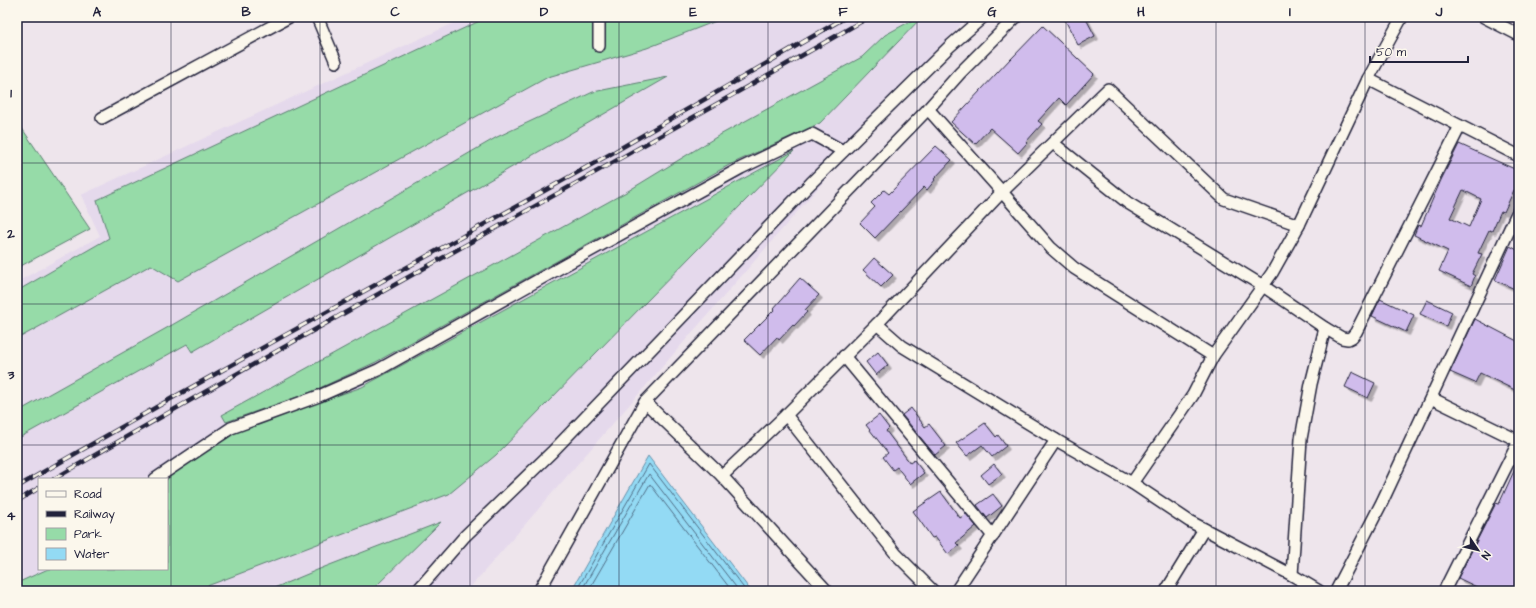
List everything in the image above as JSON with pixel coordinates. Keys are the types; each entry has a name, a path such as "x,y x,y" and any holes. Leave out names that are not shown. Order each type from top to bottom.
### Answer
{"street":[{"path":"102,118 288,17"},
{"path":"317,17 336,62"},
{"path":"599,17 599,46"},
{"path":"417,591 465,536 552,452 843,151 950,46 983,17"},
{"path":"539,591 645,402 928,109 960,73 1016,17"},
{"path":"1132,483 1193,395 1213,356 1263,286 1299,225 1368,79 1402,17"},
{"path":"1484,17 1519,35"},
{"path":"1368,79 1519,156"},
{"path":"722,476 786,415 877,324 1002,192 1108,89 1224,199 1299,225"},
{"path":"928,109 1050,248 1074,268 1213,356"},
{"path":"1053,143 1128,203 1263,286 1325,328 1342,338 1348,339 1352,337 1460,126"},
{"path":"156,478 231,428 319,396 378,370 727,176 812,134 843,151"},
{"path":"1336,591 1382,502 1519,209"},
{"path":"877,324 902,346 1056,440 1132,483 1189,521 1292,575 1319,591"},
{"path":"1292,575 1301,439 1311,384 1325,328"},
{"path":"844,356 992,536"},
{"path":"1431,398 1519,441 1444,591"},
{"path":"645,402 722,476 827,591"},
{"path":"786,415 896,554 933,591"},
{"path":"956,591 1056,440"},
{"path":"1166,591 1204,529"}],"shaded area":[{"path":"467,17 967,17 467,591 17,591 17,282 100,236 81,195"}],"green space":[{"path":"488,17 711,17 716,21 647,48 548,77 178,281 151,265 17,339 17,291 109,238 97,200"},
{"path":"918,17 922,17 820,123 729,165 376,362 311,392 226,422 222,415 628,191 718,136 862,57 885,35"},
{"path":"668,77 192,352 187,344 17,439 17,412 172,325 497,137 593,92"},
{"path":"17,121 90,229 17,268"},
{"path":"794,151 496,455 449,494 194,591 17,591 17,583 46,570 168,570 168,478 165,478 241,429 362,387"},
{"path":"441,522 371,591 267,591 322,568"}],"water":[{"path":"648,456 751,591 571,591"}],"building":[{"path":"1071,17 1085,17 1095,36 1078,45 1065,20"},
{"path":"1043,26 1094,74 1066,105 1059,98 1038,121 1042,124 1018,153 990,128 975,144 951,122"},
{"path":"1459,144 1519,171 1519,184 1516,191 1514,190 1504,212 1501,211 1492,231 1489,230 1478,253 1482,254 1472,274 1475,276 1471,286 1439,271 1448,251 1414,235 1418,225 1421,226","holes":["1463,190 1481,199 1469,227 1450,218"]},
{"path":"936,146 952,160 934,179 935,180 927,190 924,187 875,238 860,223 875,207 871,203 884,190 889,194"},
{"path":"1510,246 1519,251 1519,291 1495,280"},
{"path":"874,258 893,275 881,287 863,270"},
{"path":"800,278 819,295 805,310 807,312 794,326 793,325 779,340 777,337 760,355 744,340 775,309 774,308"},
{"path":"1380,299 1414,315 1406,332 1372,316"},
{"path":"1427,300 1452,312 1446,326 1420,314"},
{"path":"1475,319 1519,342 1519,392 1480,373 1475,383 1450,372"},
{"path":"878,352 888,365 876,375 866,362"},
{"path":"1352,372 1375,383 1368,398 1345,387"},
{"path":"911,408 925,427 929,424 946,446 935,455 902,415"},
{"path":"879,415 889,428 886,431 910,463 914,460 924,473 910,484 897,467 893,470 883,457 888,453 866,425"},
{"path":"985,423 996,437 998,435 1006,446 992,457 982,445 967,456 956,443"},
{"path":"1519,460 1519,585 1516,591 1485,591 1458,578 1496,503 1499,504"},
{"path":"994,464 1002,474 988,484 981,475"},
{"path":"941,492 960,518 966,514 976,526 956,543 959,546 948,554 935,537 932,538 913,511"},
{"path":"993,494 1002,506 987,518 977,505"}],"railway":[{"path":"17,487 174,397 614,152 846,17"},
{"path":"56,478 257,362 666,133 869,17"},
{"path":"17,501 38,489"}]}
